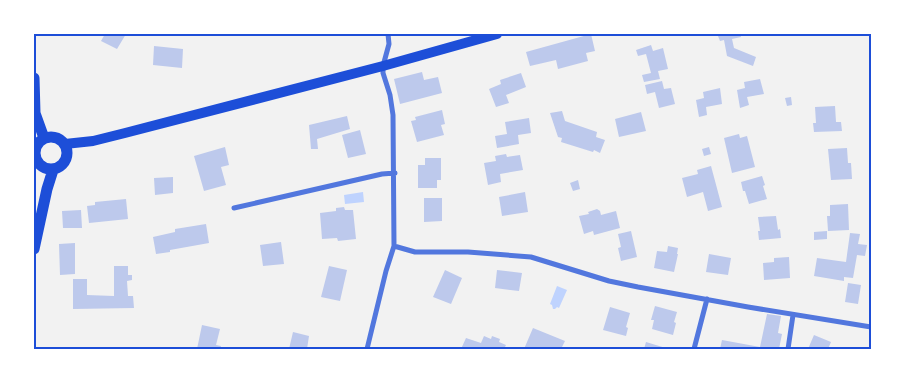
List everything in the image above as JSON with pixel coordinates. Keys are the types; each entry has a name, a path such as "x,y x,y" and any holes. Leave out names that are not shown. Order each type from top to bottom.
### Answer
{"main road":[{"path":"65,144 101,139 383,66 498,34"},
{"path":"34,78 35,113 44,138"},
{"path":"56,137 65,144 68,155 63,165 53,170 42,167 38,163 34,153 37,144 44,138 56,137"},
{"path":"34,249 53,170"}],"street":[{"path":"367,349 394,246 393,115 390,95 383,73 389,44 388,34"},
{"path":"234,208 382,174 394,174"},
{"path":"394,246 415,252 468,252 531,257 609,281 707,300 871,327"},
{"path":"694,349 707,300"},
{"path":"788,349 793,315"}],"water":[{"path":"363,192 364,202 345,204 344,195"},
{"path":"557,286 567,290 559,308 553,309 550,304"}],"building":[{"path":"105,34 126,34 117,49 101,41"},
{"path":"591,34 595,51 586,53 588,61 558,69 556,60 530,66 526,52"},
{"path":"721,34 740,34 741,37 732,39 734,48 756,57 753,66 727,56 724,40 720,41 718,36"},
{"path":"651,45 653,51 663,48 668,69 658,71 660,79 644,82 642,75 651,73 646,54 638,56 636,50"},
{"path":"154,46 183,49 182,68 153,65"},
{"path":"422,72 424,80 438,77 442,93 400,104 394,79"},
{"path":"521,73 526,87 506,95 509,103 496,107 489,89 501,84 500,80"},
{"path":"760,79 764,94 747,97 749,105 740,108 737,90 745,88 744,82"},
{"path":"662,81 664,89 671,88 675,104 659,108 655,92 647,94 645,85"},
{"path":"720,88 722,104 706,107 707,115 699,117 696,100 704,98 703,92"},
{"path":"791,97 792,105 787,106 785,98"},
{"path":"835,106 836,122 841,122 842,131 814,132 813,123 816,123 815,107"},
{"path":"442,110 445,124 441,125 444,135 417,142 411,121 416,120 415,117"},
{"path":"562,111 565,121 597,132 596,137 605,140 600,153 561,142 562,138 558,137 550,113"},
{"path":"641,112 646,131 619,137 615,119"},
{"path":"347,116 350,129 317,139 318,149 311,149 309,125"},
{"path":"529,118 531,133 518,135 519,144 497,148 495,136 507,134 505,122"},
{"path":"360,130 366,154 348,158 342,135"},
{"path":"739,134 740,138 747,136 755,167 732,173 724,138"},
{"path":"225,147 229,165 221,167 226,185 204,191 194,156"},
{"path":"709,147 711,154 704,156 702,149"},
{"path":"847,148 848,163 851,163 852,179 831,180 828,149"},
{"path":"506,154 507,157 520,155 523,170 500,174 501,182 488,185 484,163 496,161 495,156"},
{"path":"425,158 441,158 441,180 437,180 437,188 418,188 418,165 425,165"},
{"path":"711,166 722,207 708,211 703,192 687,197 682,178 698,174 697,170"},
{"path":"762,176 767,199 749,204 741,182"},
{"path":"173,177 173,193 155,195 154,178"},
{"path":"578,180 580,189 573,191 570,183"},
{"path":"525,192 528,212 502,216 499,197"},
{"path":"424,198 442,198 442,221 424,222"},
{"path":"126,199 128,219 89,223 87,206 95,205 95,202"},
{"path":"848,204 849,230 828,231 827,216 830,216 830,205"},
{"path":"344,207 345,210 353,210 356,239 338,241 337,238 322,239 320,213 336,211 336,208"},
{"path":"597,209 601,215 616,211 620,228 594,235 593,231 584,234 579,216 589,214 588,212"},
{"path":"81,210 82,228 63,228 62,211"},
{"path":"776,216 781,238 759,240 758,217"},
{"path":"206,224 209,243 156,254 153,237 175,232 175,229"},
{"path":"631,231 637,257 621,261 618,248 621,247 618,234"},
{"path":"827,231 827,239 814,240 814,232"},
{"path":"850,233 860,234 858,244 867,245 865,256 857,255 853,278 844,277 844,281 814,276 817,258 846,262"},
{"path":"281,242 284,264 263,266 260,245"},
{"path":"75,243 75,274 60,275 59,244"},
{"path":"668,246 678,248 674,272 654,268 657,251 667,252"},
{"path":"709,254 731,258 728,275 706,272"},
{"path":"789,257 790,278 764,280 763,263 774,262 774,258"},
{"path":"114,266 128,266 128,275 132,275 132,280 127,281 128,296 133,296 134,308 73,309 73,279 87,279 87,295 114,296"},
{"path":"329,266 347,270 340,301 321,297"},
{"path":"445,270 462,278 451,304 433,297"},
{"path":"497,270 522,273 519,291 495,288"},
{"path":"848,283 861,285 858,304 845,302"},
{"path":"655,306 677,312 673,335 652,329 654,320 651,320"},
{"path":"610,307 630,313 626,327 628,328 626,336 603,330"},
{"path":"767,314 781,316 778,333 782,334 779,349 720,349 722,340 760,347"},
{"path":"202,325 220,329 216,345 221,346 220,349 197,349"},
{"path":"533,328 565,341 561,349 524,349"},
{"path":"293,332 309,336 307,349 289,349"},
{"path":"814,335 831,342 828,349 808,349"},
{"path":"484,336 491,339 492,336 500,339 499,342 506,345 504,349 461,349 466,338 481,343"},
{"path":"646,342 669,349 644,349"}]}
